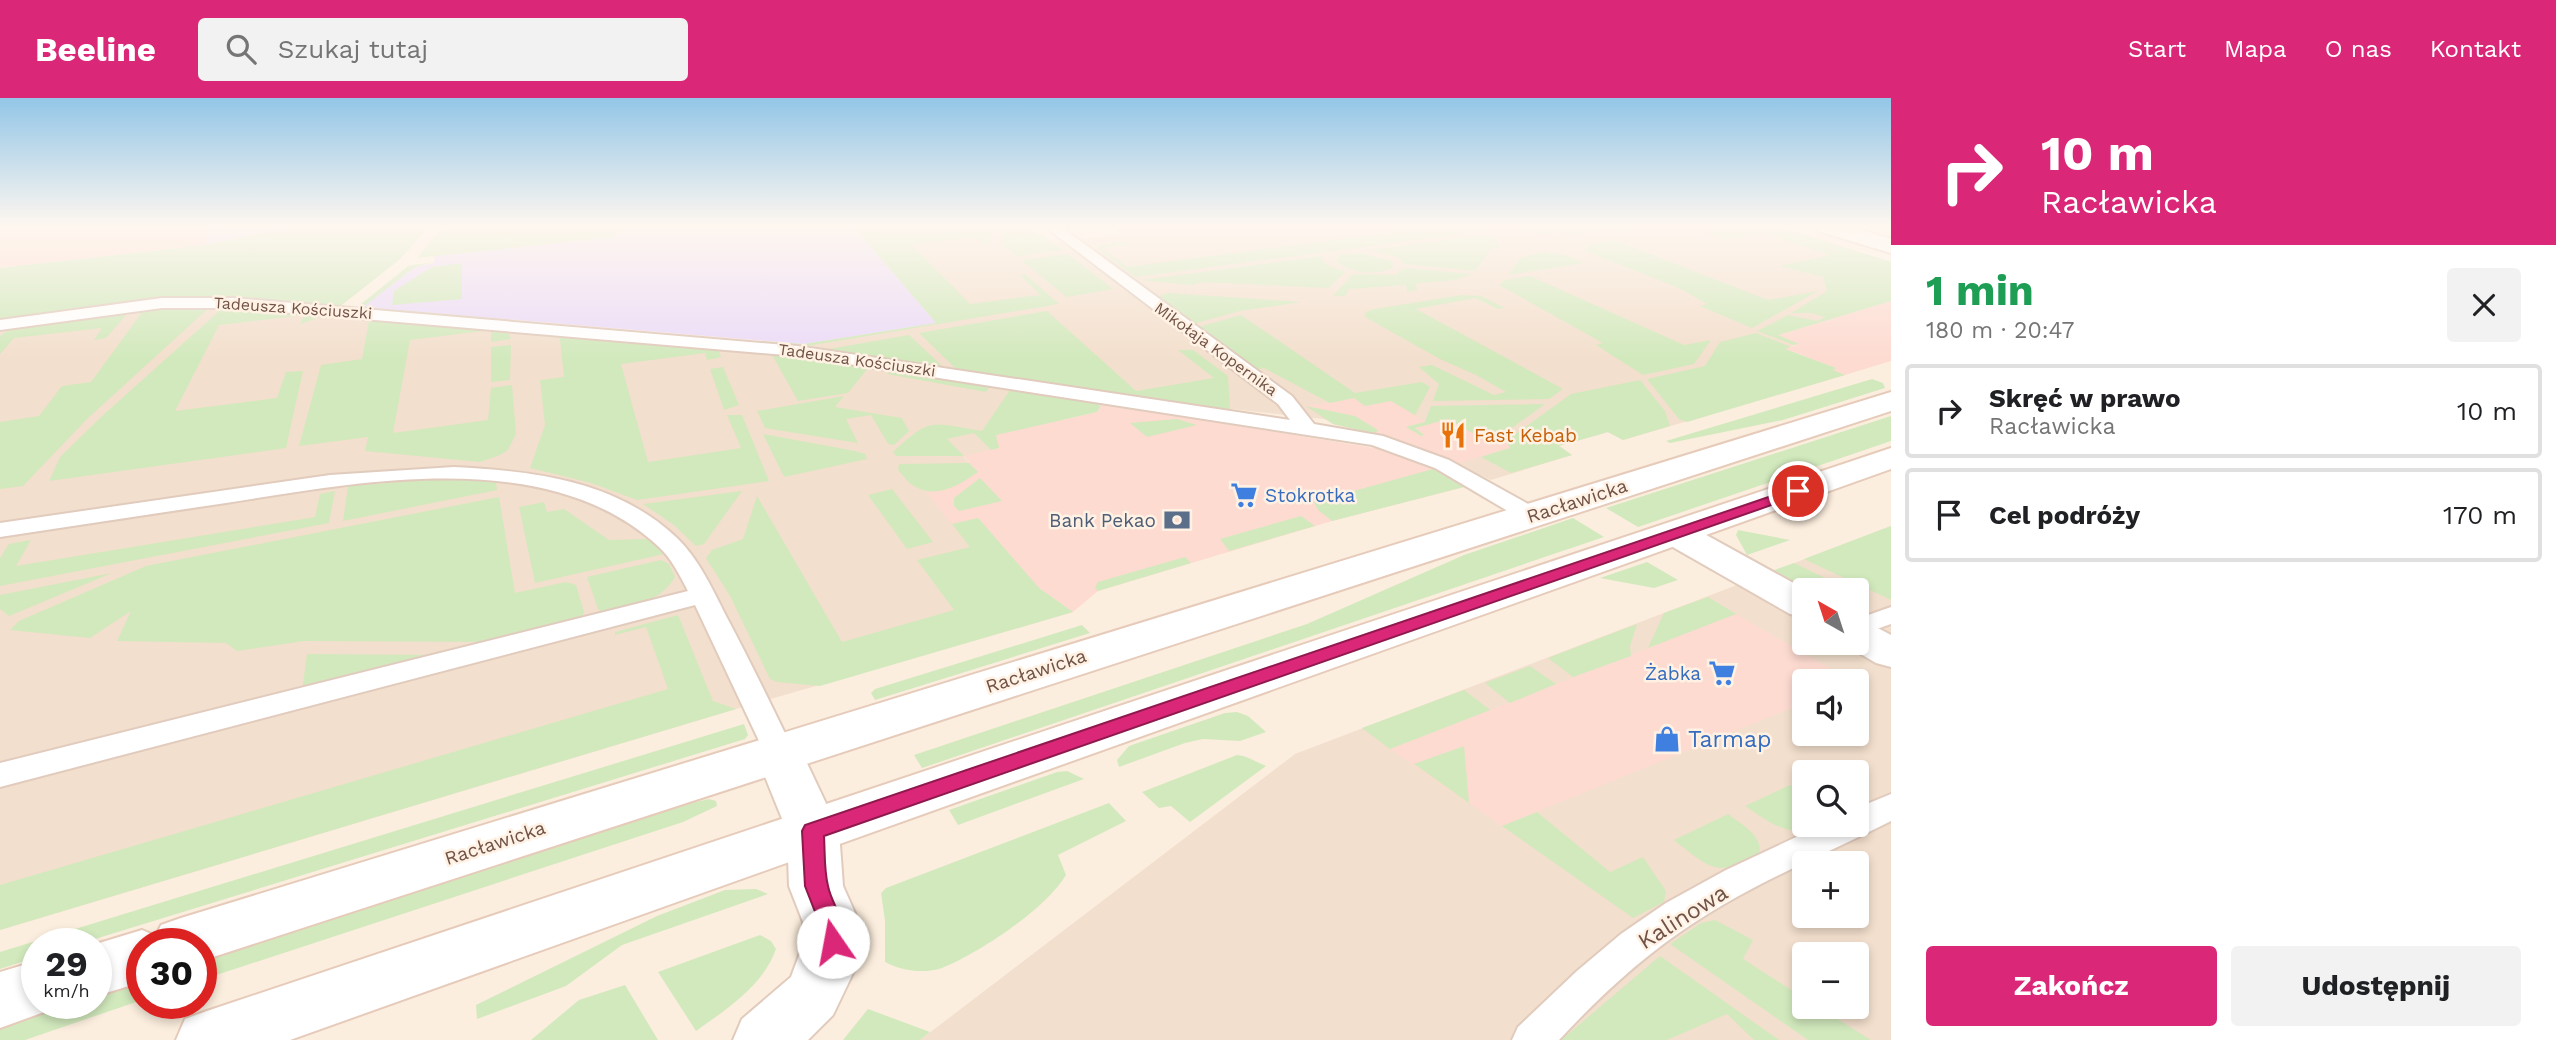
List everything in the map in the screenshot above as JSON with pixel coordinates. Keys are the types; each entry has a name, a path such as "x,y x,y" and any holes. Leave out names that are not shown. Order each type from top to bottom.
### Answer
{"street":[{"name":"Racławicka","path":"217,932 1891,401"},
{"path":"207,1040 1891,458"},
{"path":"1677,534 1792,598"},
{"path":"1869,641 1891,653"},
{"path":"764,1040 812,996 826,969 833,942 831,922 816,886 813,831 779,752"},
{"path":"0,1000 21,993"}],"lane":[{"name":"Mikołaja Kopernika","path":"1110,270 1285,400 1307,429"},
{"name":"Tadeusza Kościuszki","path":"0,326 162,303 247,304 797,351 1376,440 1425,456 1476,481 1531,516"},
{"path":"0,530 344,478 460,473 527,478 572,488 628,512 668,542 703,595 779,752"},
{"path":"0,775 703,595"},
{"path":"1869,623 1891,615"},
{"name":"Kalinowa","path":"1869,817 1891,806"},
{"name":"Kalinowa","path":"1532,1040 1588,986 1648,936 1701,900 1829,837"}],"shaded area":[{"path":"411,270 891,270 936,323 804,344 362,307"},
{"path":"891,270 1891,270 1891,301 1778,336 1799,344 1785,348 1845,375 1623,440 1608,432 1559,446 1572,455 1491,480 1413,445 1323,419 1150,400 955,368 801,347 936,323"},
{"path":"1891,301 1891,361 1845,375 1832,370 1835,368 1784,348 1798,345 1777,336"},
{"path":"212,305 862,363 1099,403 999,448 964,457 978,472 1039,588 1073,612 736,709 0,930 0,330 153,311 156,308"},
{"path":"1354,398 1365,406 1391,401 1425,422 1406,427 1421,435 1414,428 1448,419 1488,442 1497,439 1506,441 1510,447 1457,464 1413,445 1333,424 1306,406"},
{"path":"1099,403 1392,451 1424,464 1464,487 1332,521 1098,591 1073,612 1039,588 979,518 952,524 924,489 940,491 977,472 964,456 999,448 996,435 1097,412 1101,406"},
{"path":"1891,526 1891,1040 920,1040 1295,754"},
{"path":"1736,614 1792,646 1792,655 1807,655 1831,669 1792,669 1792,708 1502,826 1390,749"}],"green space":[{"path":"0,270 386,270 338,308 225,301 0,323"},
{"path":"403,270 411,270 363,307 513,320 503,322 355,309"},
{"path":"427,270 462,270 462,299 392,305 394,291"},
{"path":"891,270 937,270 970,304 1040,295 1020,275 1025,274 1059,304 801,347 760,343 804,344 936,323"},
{"path":"1033,270 1089,270 1113,289 1067,297"},
{"path":"1126,270 1189,270 1135,277"},
{"path":"1217,270 1345,272 1328,288 1203,282 1191,285 1142,280"},
{"path":"1355,270 1386,270 1379,272"},
{"path":"1402,270 1472,274 1452,280 1416,284 1417,290 1407,292 1406,285 1349,289 1345,296 1333,296 1353,274 1395,275"},
{"path":"1512,270 1540,270 1508,275"},
{"path":"1633,270 1691,270 1768,300 1818,291 1752,328 1700,306 1707,304 1677,287"},
{"path":"1795,270 1891,270 1891,301 1778,335 1799,344 1794,345 1757,331 1788,315 1817,321 1825,317 1811,313 1791,313 1827,291 1823,277"},
{"path":"1530,276 1684,345 1711,340 1694,364 1643,375 1596,345 1603,343 1499,285 1505,280"},
{"path":"1169,293 1302,302 1240,311 1193,324 1159,299 1161,295"},
{"path":"1462,295 1481,296 1505,308 1498,309 1476,298 1416,309 1563,389 1549,399 1433,401 1439,384 1419,367 1432,365 1494,395 1506,392 1365,317 1365,312 1374,309"},
{"path":"227,304 314,313 315,319 300,324 304,315 219,325 175,411 277,398 286,372 303,371 286,448 49,481 60,457"},
{"path":"212,305 88,418 23,486 0,489 0,422 39,416 62,386 91,382 143,311"},
{"path":"1047,311 1136,391 1214,378 1178,350 1193,350 1228,376 1230,409 1150,400 955,368 919,333"},
{"path":"128,313 106,338 94,340 102,328 14,338 0,354 0,336 11,328"},
{"path":"370,315 507,330 511,339 491,342 491,330 410,340 393,433 488,420 491,388 512,385 516,434 508,450 480,462 365,451 368,437 299,446 321,365 362,359"},
{"path":"1241,315 1355,393 1422,382 1430,387 1415,415 1391,401 1365,406 1354,398 1330,403 1264,368 1256,370 1198,327"},
{"path":"559,331 718,349 721,357 707,360 705,353 621,364 648,462 741,448 727,415 742,415 769,481 637,500 591,483 530,468 545,425 540,380 564,377"},
{"path":"1756,333 1791,347 1785,349 1836,368 1833,370 1845,375 1687,422 1679,419 1647,379 1705,366 1720,342"},
{"path":"909,335 942,366 823,350"},
{"path":"511,345 510,380 491,382 491,347"},
{"path":"771,353 862,363 868,368 848,393 798,401"},
{"path":"723,367 739,405 724,410 710,369"},
{"path":"898,369 991,384 986,392 887,374"},
{"path":"1872,379 1883,383 1885,388 1783,420 1670,443 1666,441"},
{"path":"1640,380 1665,411 1670,426 1623,440 1608,432 1559,446 1572,455 1511,473 1481,457 1510,448 1506,441 1571,394"},
{"path":"1012,387 1093,401 1101,406 1097,412 996,435 999,448 991,450 974,433 947,439 964,456 896,456 893,452 916,432 933,425 982,431"},
{"path":"844,396 835,407 902,418 909,431 894,445 888,444 871,415 846,419 858,443 765,428 757,411"},
{"path":"1545,404 1497,439 1488,442 1448,419 1415,428 1424,435 1421,436 1406,427 1425,422 1431,406"},
{"path":"1306,406 1355,416 1378,430 1375,434 1333,424"},
{"path":"1891,416 1891,441 1638,527 1606,508"},
{"path":"1177,419 1197,425 1147,437 1130,423"},
{"path":"763,434 855,451 865,454 867,459 784,477"},
{"path":"969,463 978,472 948,489 939,491 922,490 914,486 898,470 899,464"},
{"path":"1433,469 1464,487 1332,521 1318,510 1314,502"},
{"path":"980,478 1002,501 959,511 954,506 954,498"},
{"path":"439,479 496,481 497,490 343,521 348,486"},
{"path":"892,489 933,542 907,549 868,495"},
{"path":"335,491 329,523 0,586 0,558 9,544 31,540 16,566 315,517 320,494"},
{"path":"742,491 704,544 696,546 674,525 643,504"},
{"path":"757,496 842,642 954,610 917,560 970,547 952,524 978,518 1039,588 1073,612 820,686 777,682 770,679 730,596 706,558 712,550 743,539"},
{"path":"499,497 515,593 566,582 576,585 584,612 581,618 490,642 304,641 237,651 226,643 117,641 131,611 90,638 10,630 19,621 146,566"},
{"path":"544,502 547,512 564,509 609,540 650,539 664,554 535,583 519,507"},
{"path":"1301,516 1315,526 1229,551 1220,539"},
{"path":"1573,518 1604,537 922,768 914,755 1307,624 1464,555"},
{"path":"1891,526 1891,600 1869,590 1869,578 1844,578 1804,559"},
{"path":"1738,530 1790,540 1747,555 1736,535"},
{"path":"1185,557 1191,563 1098,591 1095,588 1098,582"},
{"path":"661,560 669,564 675,577 661,593 624,608 604,613 598,609 587,577"},
{"path":"1647,562 1678,580 1654,588 1600,578"},
{"path":"1794,563 1825,578 1792,578 1792,586 1769,572"},
{"path":"112,573 9,616 0,609 0,595"},
{"path":"1708,597 1736,614 1648,648 1664,613"},
{"path":"678,615 713,701 736,709 0,930 0,885 668,689 646,627 615,635 615,632"},
{"path":"1637,624 1630,646 1631,656 1573,677 1548,658"},
{"path":"1082,625 1090,633 875,700 871,693 875,689"},
{"path":"307,654 445,655 302,691"},
{"path":"1530,666 1556,684 1510,703 1485,683"},
{"path":"1464,690 1490,710 1390,749 1362,728"},
{"path":"1237,712 1248,716 1266,732 1240,741 1203,739 1185,743 1119,767 1117,760 1129,746 1225,713"},
{"path":"744,724 748,735 745,739 112,934 112,928 78,928"},
{"path":"1464,746 1469,803 1414,764"},
{"path":"1237,755 1266,766 1190,822 1171,806 1159,808 1142,792"},
{"path":"1067,771 1084,779 958,825 949,810 1057,772"},
{"path":"1790,785 1792,830 1773,824 1745,806"},
{"path":"709,799 716,801 717,806 683,822 217,975 217,957"},
{"path":"1109,803 1126,821 1058,855 1066,875 1043,902 1010,929 942,968 913,971 885,962 885,921 881,893 886,888"},
{"path":"1537,812 1610,872 1643,857 1666,891 1664,902 1633,918 1502,826"},
{"path":"1728,814 1756,837 1759,857 1723,868 1705,863 1674,840"},
{"path":"756,889 768,894 622,945 566,986 477,1019 476,1005 657,916 725,890"},
{"path":"1715,920 1753,940 1743,959 1792,990 1792,1019 1838,1019 1871,1040 1808,1040 1670,944 1701,923"},
{"path":"760,935 771,941 776,949 762,974 743,996 696,1031 658,972"},
{"path":"21,946 21,962 0,969 0,952"},
{"path":"1660,956 1779,1040 1754,1040 1727,1014 1667,1040 1561,1040"},
{"path":"625,985 658,1040 531,1040 579,1000"},
{"path":"126,986 126,1005 112,1010 112,991"},
{"path":"868,1009 930,1032 920,1040 843,1040"},
{"path":"25,1019 86,1019 25,1040 0,1040 0,1027"}],"place":[{"name":"Fast Kebab","path":"1453,435"},
{"name":"Stokrotka","path":"1244,495"},
{"name":"Bank Pekao","path":"1177,520"},
{"name":"Żabka","path":"1722,673"},
{"name":"Tarmap","path":"1667,739"}],"route":[{"path":"833,942 831,922 816,886 813,831 1798,491"}]}
